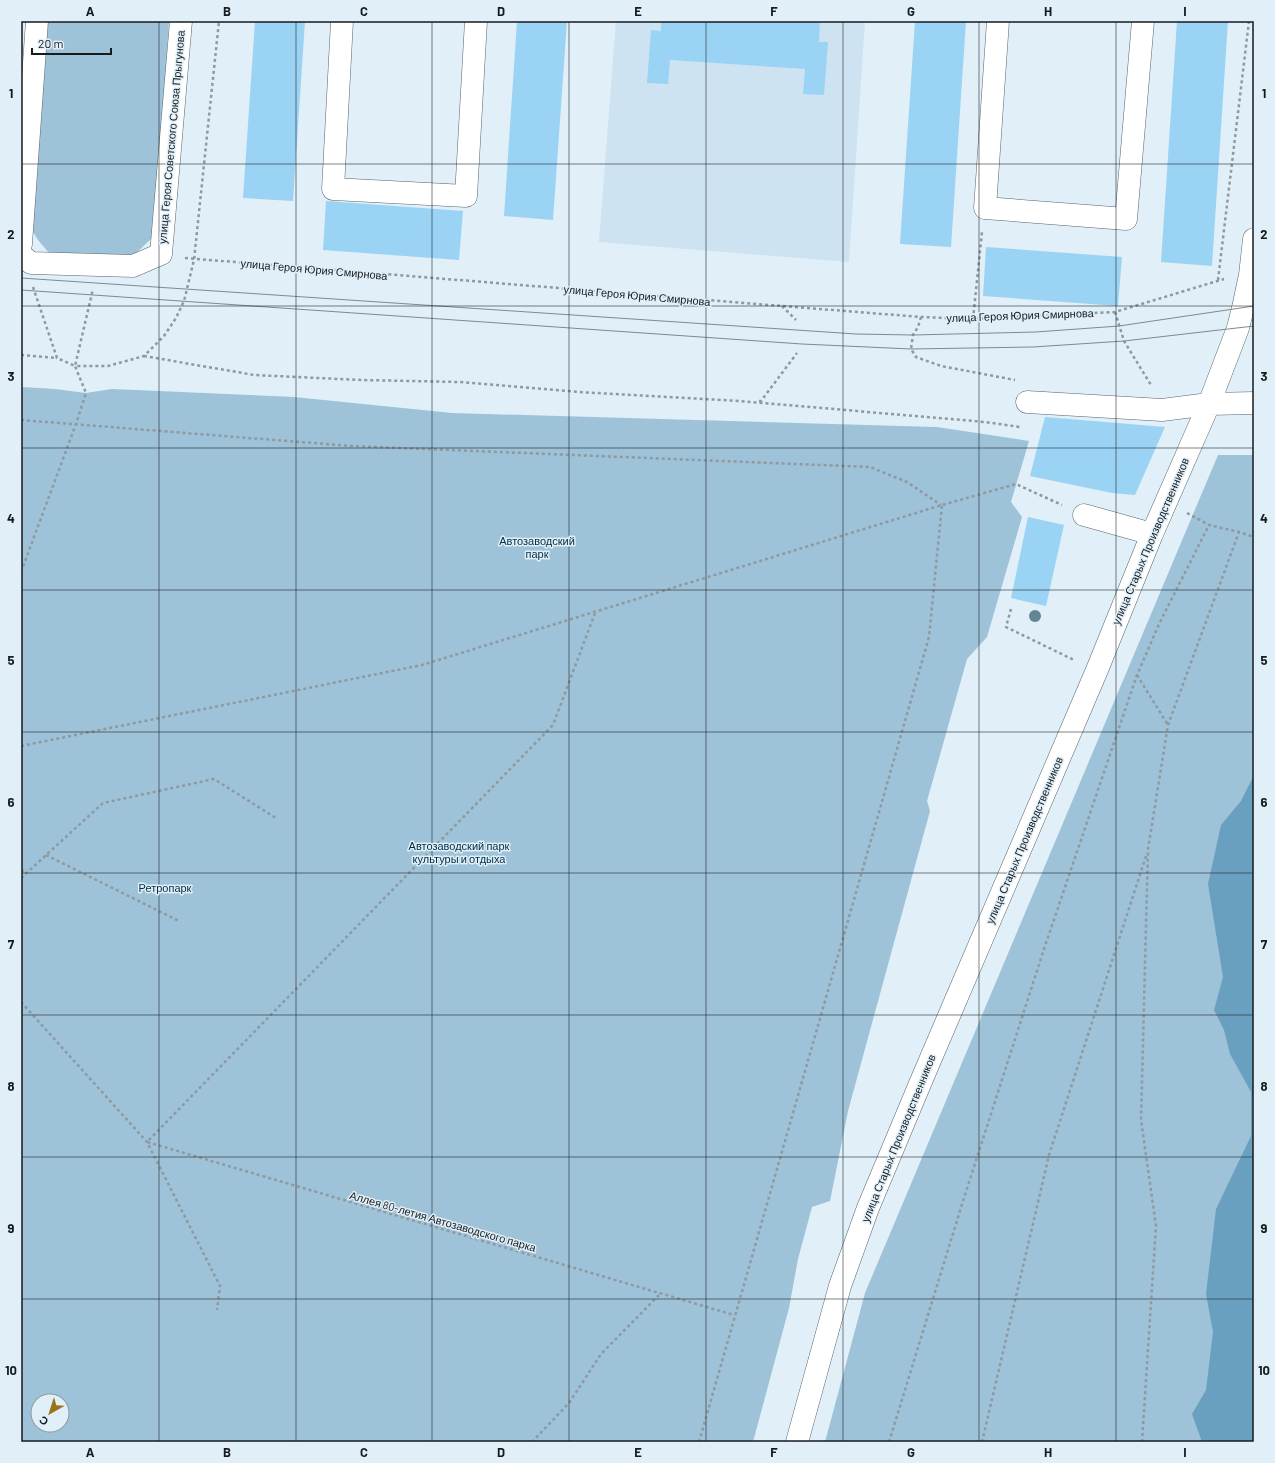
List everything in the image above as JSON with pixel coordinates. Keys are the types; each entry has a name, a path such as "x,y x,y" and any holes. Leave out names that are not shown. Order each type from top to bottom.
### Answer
{"street":[{"path":"21,244 37,21"},
{"name":"улица Героя Советского Союза Прыгунова","path":"161,254 181,21"},
{"path":"342,21 333,189 466,196 476,21"},
{"path":"998,21 985,208 1126,219 1143,21"},
{"name":"улица Старых Производственников","path":"797,1442 840,1286 868,1208 1097,670 1152,534 1209,404 1238,328 1252,274 1254,239"},
{"path":"26,259 95,266 133,266 161,254"},
{"path":"1027,402 1162,410 1209,404 1254,403"},
{"path":"1084,515 1152,534"}],"path":[{"path":"1218,280 1249,21"},
{"path":"973,319 985,208"},
{"name":"улица Героя Юрия Смирнова","path":"161,254 194,260 921,317 973,319 1115,312 1218,280 1252,274"},
{"path":"26,259 30,279 57,358"},
{"path":"21,355 57,358 75,366 94,284 95,266"},
{"path":"782,306 796,320"},
{"path":"1115,312 1124,341 1148,381 1162,410"},
{"path":"144,356 254,376 459,382 579,392 740,401 985,422 1022,427 1027,402 1028,382 941,366 916,357 911,349 913,335 918,327 921,317"},
{"path":"740,401 761,401 797,353"},
{"path":"21,572 86,393"},
{"path":"21,420 351,446 870,467 907,482 942,505"},
{"path":"21,746 422,665 942,505 1016,484 1084,515"},
{"path":"1166,501 1209,525 1240,532 1254,537"},
{"path":"699,1442 734,1315 929,637 942,505"},
{"path":"888,1442 962,1201 1044,949 1137,675 1159,624 1209,525"},
{"path":"1142,1442 1156,1226 1141,1120 1148,849 1168,726 1240,532"},
{"path":"1011,609 1006,627 1097,670"},
{"path":"147,1142 553,725 595,613"},
{"path":"1137,675 1168,726"},
{"path":"21,878 103,803 214,778 276,818"},
{"path":"982,1442 1049,1155 1148,849"},
{"path":"46,855 179,921"},
{"path":"21,870 27,872"},
{"path":"21,1002 147,1142 220,1286 217,1310"},
{"name":"Аллея 80-летия Автозаводского парка","path":"147,1142 734,1315"},
{"path":"532,1442 569,1403 601,1354 660,1293"}],"shaded area":[{"path":"616,21 865,21 849,262 599,242"},
{"path":"1254,775 1254,1442 1202,1442 1192,1414 1206,1390 1213,1332 1206,1294 1216,1209 1251,1136 1251,1092 1230,1054 1224,1030 1214,1010 1223,977 1208,884 1221,825 1241,801"}],"green space":[{"path":"44,21 169,21 154,236 132,257 49,253 38,240 30,227"},
{"name":"Автозаводский парк культуры и отдыха","path":"21,387 86,393 112,389 294,397 452,413 937,427 1029,441 1011,502 1022,517 987,637 967,659 927,801 930,811 848,1111 830,1201 812,1207 798,1259 789,1308 753,1442 21,1442"},
{"path":"1218,455 1254,455 1254,1442 825,1442 865,1293"}],"building":[{"path":"255,21 305,21 293,201 243,198"},
{"path":"517,21 567,21 553,220 504,216"},
{"path":"661,21 820,21 819,42 828,42 824,95 803,94 805,69 670,60 668,84 647,83 651,30 661,31"},
{"path":"915,21 966,21 951,247 900,244"},
{"path":"1177,21 1228,21 1212,266 1161,262"},
{"path":"326,201 463,211 459,260 323,250"},
{"path":"986,247 1122,257 1118,306 983,296"},
{"path":"1045,417 1165,427 1135,495 1112,493 1030,476"},
{"path":"1028,517 1064,525 1046,606 1011,598"}],"tram line":[{"path":"21,278 856,334 913,335 1036,332 1119,326 1254,306"},
{"path":"21,290 802,344 911,349 1033,347 1124,341 1254,326"}],"park label":[{"name":"Автозаводский парк","path":"537,546"},
{"name":"Ретропарк","path":"165,887"}]}
